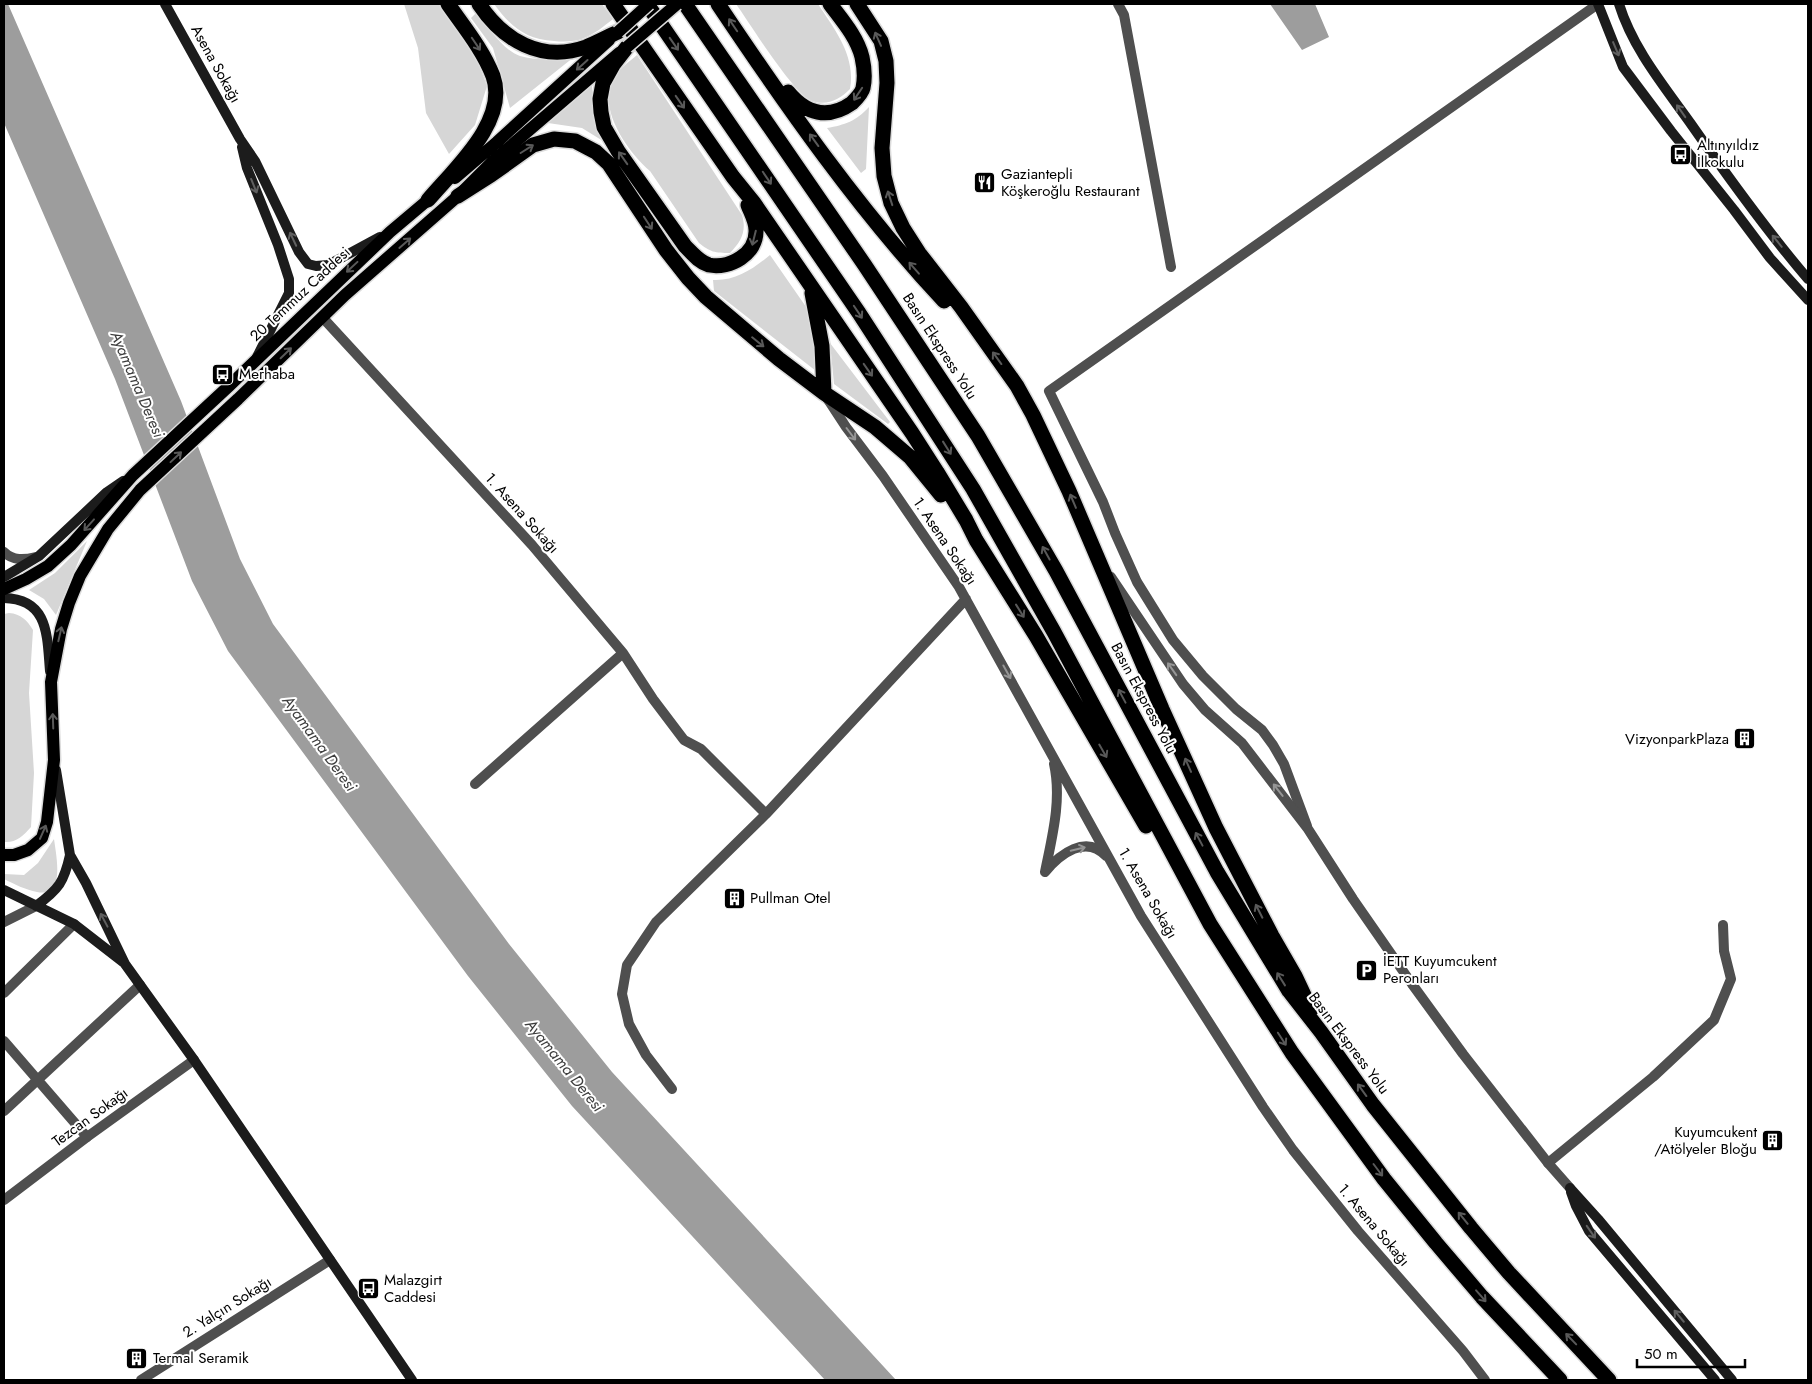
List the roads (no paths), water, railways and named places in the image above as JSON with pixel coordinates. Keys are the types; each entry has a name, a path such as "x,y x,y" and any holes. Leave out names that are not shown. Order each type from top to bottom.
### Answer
{"highway":[{"path":"428,200 482,135 492,115 496,96 493,76 488,64 448,4"},
{"path":"479,4 497,26 529,49 568,51 586,47 618,32"},
{"path":"613,4 912,433 1036,636 1154,839 1292,1053 1379,1172 1482,1297 1560,1380"},
{"path":"648,4 865,321 973,490 1054,632 1210,924"},
{"name":"Basın Ekspress Yolu","path":"685,4 864,264 978,436 1056,571 1225,886 1289,991 1373,1105 1471,1228 1514,1279 1610,1378"},
{"path":"718,4 871,217 935,291 984,341"},
{"path":"747,46 803,107 817,112 832,113 845,107 856,99 863,89 862,57 855,38 830,4"},
{"path":"857,4 880,41 886,61 887,83 882,148 884,176 891,203 903,228 919,253 961,307 1017,386 1033,415 1162,709 1213,820 1272,936 1296,976 1321,1032"},
{"path":"627,47 613,65 604,83 600,99 600,112 604,127 618,151 685,246 698,259 709,265 724,266 738,260 747,253 753,244 757,232 754,220 733,177"},
{"path":"458,196 533,145 554,139 575,141 596,152 609,164 666,250 706,298 779,359 824,393 875,427 910,457 976,540"},
{"path":"810,287 819,329 824,393"},
{"path":"1543,1364 1549,1380"}],"main road":[{"name":"Asena Sokağı","path":"165,4 240,139"},
{"name":"20 Temmuz Caddesi","path":"4,577 39,556 107,492 133,475 230,386 390,232 496,142 648,4"},
{"path":"51,682 61,629 80,576 108,530 140,490 238,399 345,295 458,196 492,162 676,4"},
{"path":"1598,4 1623,67 1671,132 1770,258 1808,300"},
{"path":"1619,4 1642,56 1756,215 1808,279"},
{"path":"240,139 255,161 299,252 308,264 316,266 328,265 390,232"},
{"path":"240,139 247,168 278,245 289,279 289,293 256,359"},
{"path":"4,589 26,580 48,566 71,545 133,475"},
{"path":"4,598 22,600 35,610 44,621 51,682 54,760 70,855 126,964 194,1060 412,1380"},
{"path":"4,856 28,850 42,838 47,822 54,760"},
{"path":"36,906 59,886 66,873 70,855"},
{"path":"4,890 74,924 126,964"},
{"path":"1570,1188 1576,1206 1589,1231 1715,1380"},
{"path":"1570,1188 1732,1380"}],"street":[{"path":"1118,4 1124,15 1171,267"},
{"path":"1308,829 1284,764 1273,745 1262,730 1203,676 1173,640 1138,582 1103,502 1049,391 1598,4"},
{"name":"1. Asena Sokağı","path":"323,318 532,545 623,653 653,699 684,740 701,749 766,814"},
{"name":"1. Asena Sokağı","path":"824,393 966,599 1152,932 1262,1107 1293,1150 1358,1231 1464,1351 1485,1380"},
{"path":"1092,546 1183,684 1205,710 1242,743 1308,829 1353,899 1412,984 1548,1163 1570,1188"},
{"path":"4,552 16,559 39,556"},
{"path":"672,1089 646,1055 629,1024 622,994 627,965 656,922 766,814 966,599"},
{"path":"475,784 623,653"},
{"path":"1052,753 1057,778 1058,797 1045,872 1055,860 1066,852 1086,846 1102,852 1114,865"},
{"path":"4,922 36,906"},
{"path":"4,993 74,924"},
{"path":"1548,1163 1653,1077 1714,1020 1731,979 1724,952 1723,925"},
{"path":"4,1111 140,985"},
{"path":"4,1041 87,1137"},
{"name":"Tezcan Sokağı","path":"4,1200 194,1060"},
{"name":"2. Yalçın Sokağı","path":"141,1380 330,1260"}],"water":[{"name":"Ayamama Deresi","path":"4,4 8,4 181,401 240,559 273,624 509,944 612,1072 896,1380 825,1380 572,1106 468,976 228,651 192,581 115,379 4,123"},
{"path":"1270,4 1315,4 1329,37 1302,50"}],"place":[{"name":"Altınyıldız İlkokulu","path":"1681,154"},
{"name":"Gaziantepli Köşkeroğlu Restaurant","path":"985,183"},
{"name":"Merhaba","path":"223,374"},
{"name":"VizyonparkPlaza","path":"1745,739"},
{"name":"Pullman Otel","path":"734,898"},
{"name":"İETT Kuyumcukent Peronları","path":"1367,970"},
{"name":"Kuyumcukent /Atölyeler Bloğu","path":"1773,1141"},
{"name":"Malazgirt Caddesi","path":"368,1289"},
{"name":"Termal Seramik","path":"137,1358"}]}
